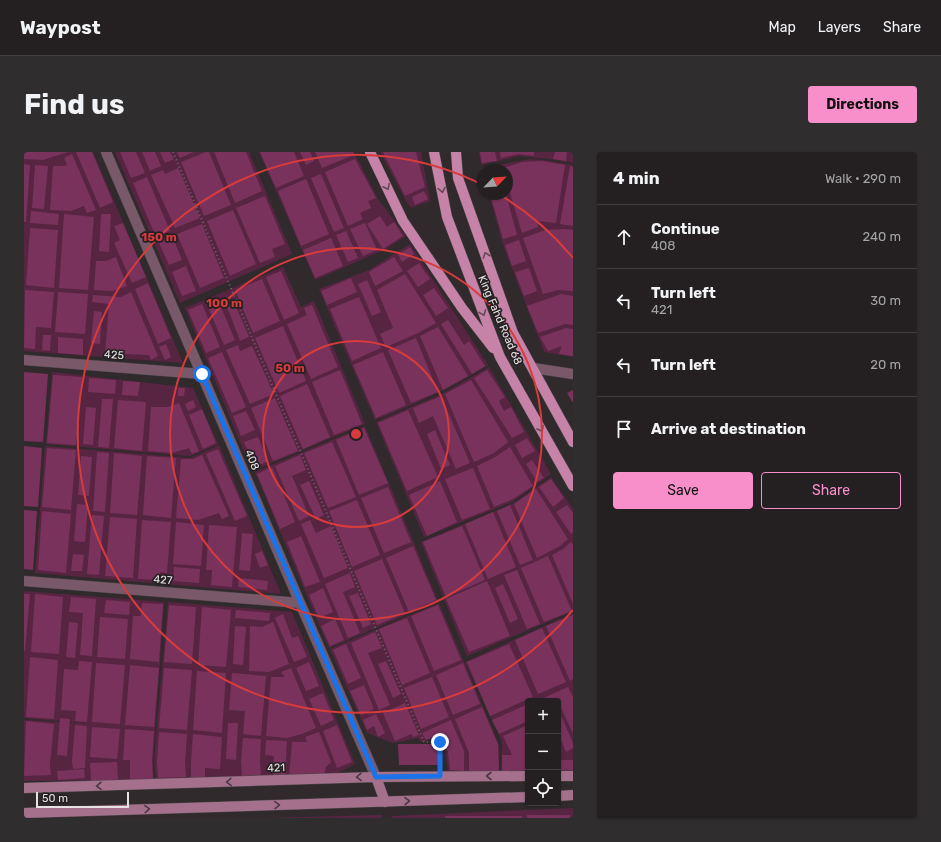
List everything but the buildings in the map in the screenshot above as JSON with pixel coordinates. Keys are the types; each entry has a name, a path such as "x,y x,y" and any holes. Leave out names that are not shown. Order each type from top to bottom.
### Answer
{"main road":[{"path":"370,152 403,221 462,308 500,357"},
{"name":"King Fahd Road 68","path":"434,152 447,218 500,357 573,486"},
{"name":"King Fahd Road 68","path":"456,152 458,178 513,333 573,442"}],"street":[{"name":"408","path":"106,152 376,777"},
{"name":"425","path":"24,360 202,374"},
{"path":"533,368 573,374"},
{"name":"427","path":"24,581 300,603"},
{"name":"421","path":"24,788 376,777 525,776"},
{"path":"561,776 573,776"},
{"path":"376,777 385,802"},
{"path":"561,796 573,795"},
{"path":"24,813 525,797"}],"path":[{"path":"173,152 424,742 440,742 440,776"}],"shaded area":[{"path":"24,152 93,152 183,363 24,351"},
{"path":"115,152 249,152 292,254 180,303"},
{"path":"259,152 354,152 378,199 406,236 386,249 315,280"},
{"path":"380,152 421,152 430,201 411,208"},
{"path":"479,152 573,152 573,163 519,156 481,164"},
{"path":"530,159 573,165 573,357 544,352 503,245 491,200 513,200 513,164 503,164"},
{"path":"410,244 488,365 447,388 375,420 319,289 369,270"},
{"path":"283,267 301,307 314,301 365,424 252,471 185,308"},
{"path":"489,367 551,474 512,502 424,537 376,422 442,394"},
{"path":"52,372 193,388 218,444 190,456 46,444"},
{"path":"365,426 438,601 329,648 255,472"},
{"path":"219,445 281,594 35,573 45,446 190,458"},
{"path":"551,477 573,509 573,611 467,656 421,542 512,504"},
{"path":"24,591 164,602 153,761 154,780 24,781 24,720 95,724 24,718"},
{"path":"168,602 292,612 355,764 332,776 156,780 154,758"},
{"path":"439,603 499,745 499,774 448,773 446,753 439,737 421,742 418,738 393,743 367,733 330,649"},
{"path":"573,613 573,773 561,773 561,698 525,698 525,774 501,774 502,741 465,662"},
{"path":"573,808 573,818 392,818 392,816"},
{"path":"382,815 382,818 261,818"}],"route":[{"path":"202,374 376,777 440,776 440,742"}]}
